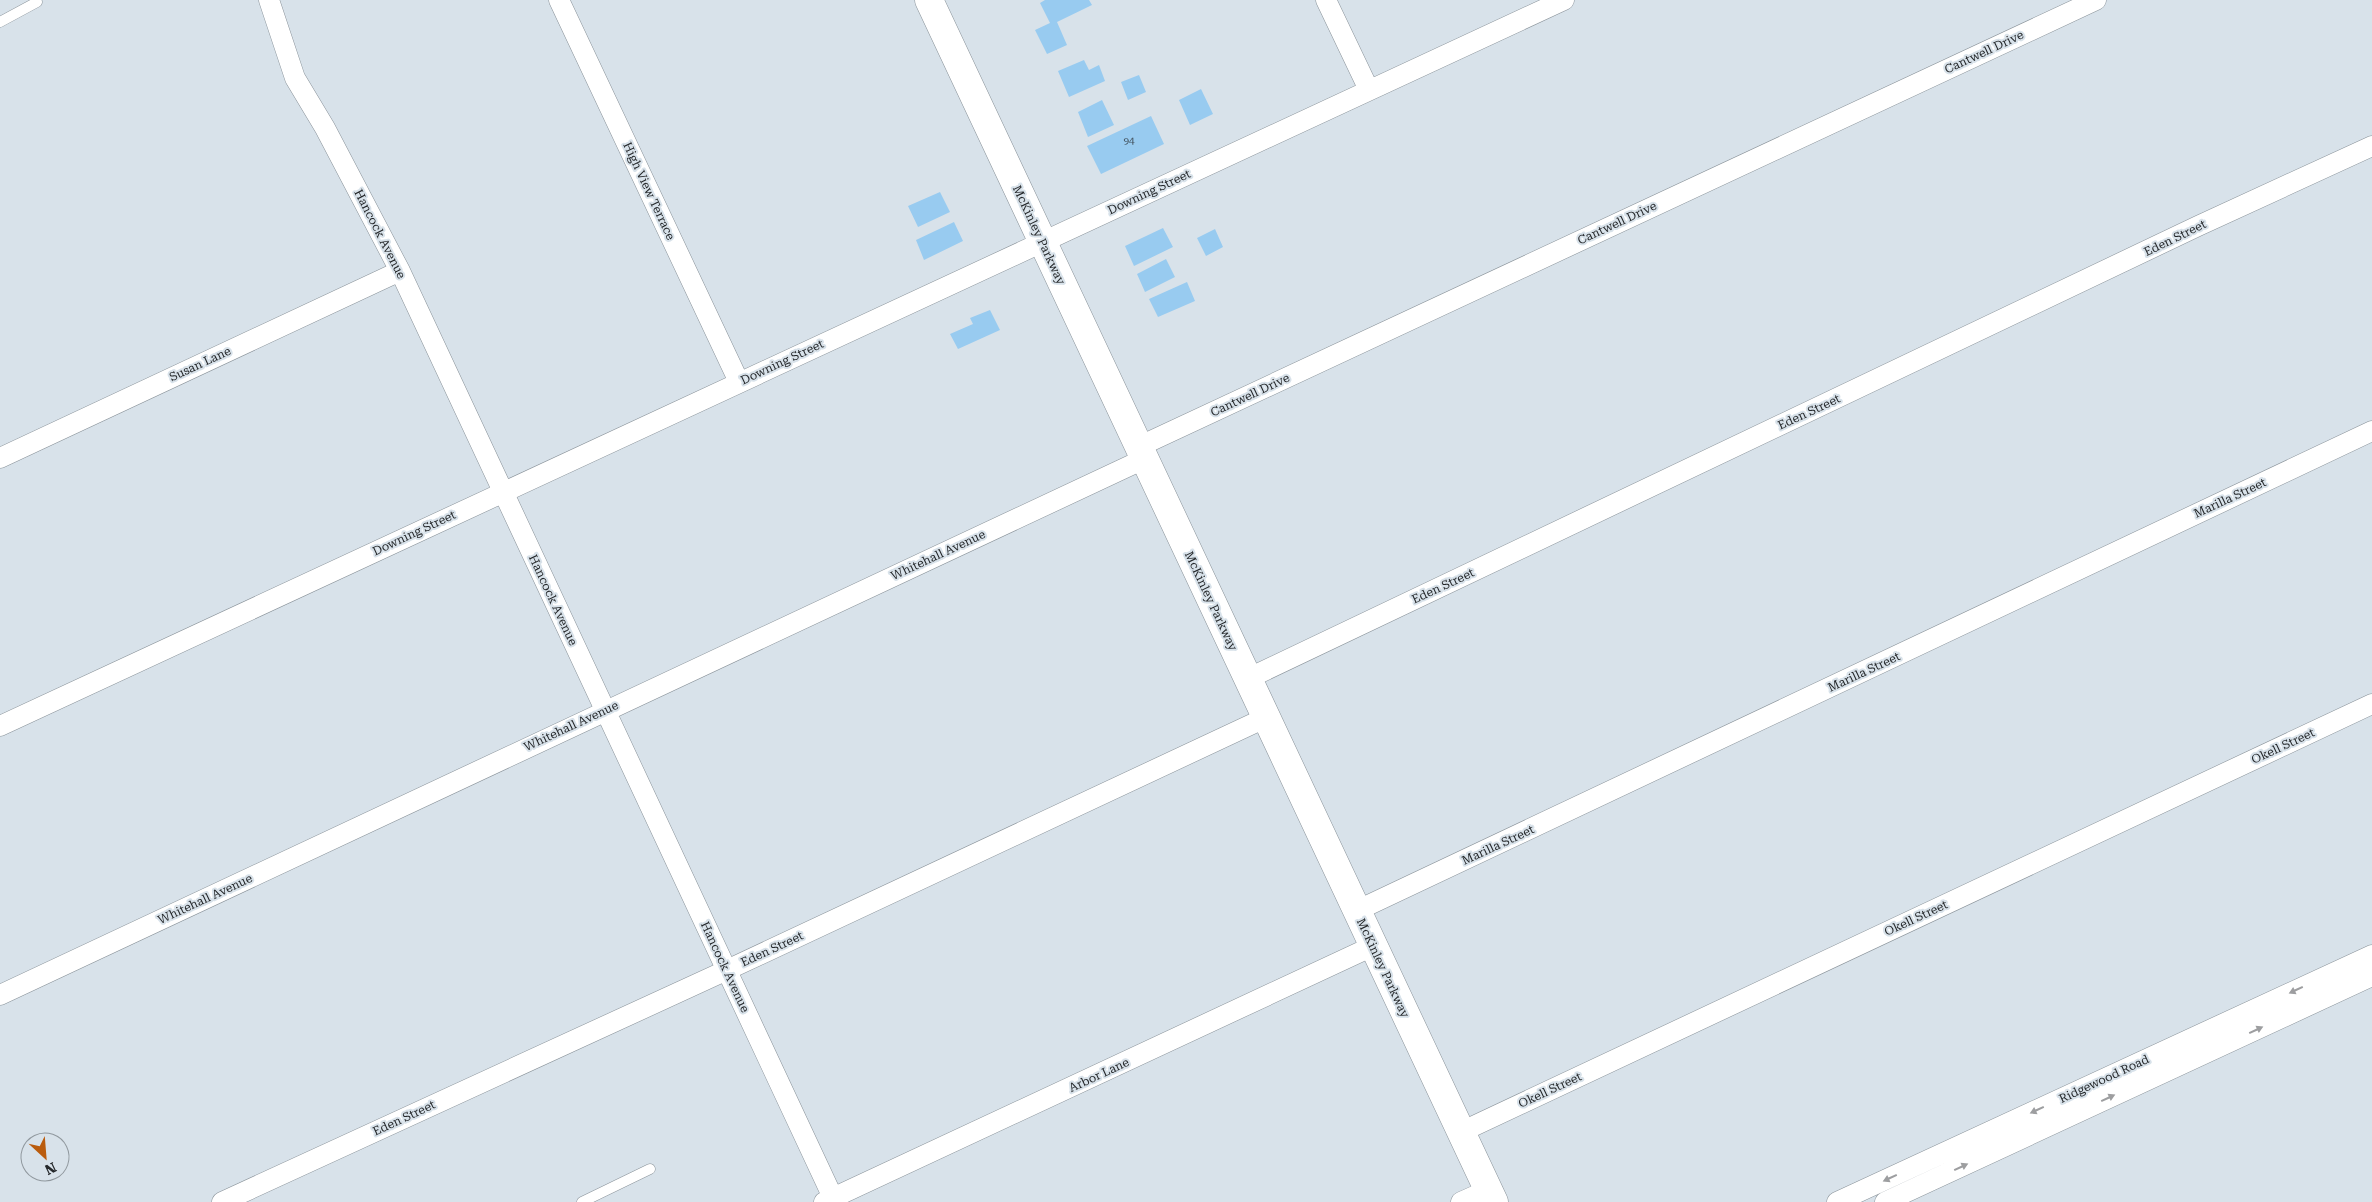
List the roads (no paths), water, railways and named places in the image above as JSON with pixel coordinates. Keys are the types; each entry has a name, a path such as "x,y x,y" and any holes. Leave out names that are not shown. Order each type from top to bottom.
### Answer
{"street":[{"name":"Hancock Avenue","path":"269,0 295,78 325,128 400,271 727,970 831,1201"},
{"name":"High View Terrace","path":"559,0 739,382"},
{"name":"McKinley Parkway","path":"929,0 1491,1196"},
{"path":"1326,0 1369,90"},
{"name":"Downing Street","path":"0,726 1564,0"},
{"name":"Cantwell Drive","path":"1141,453 2096,0"},
{"name":"Eden Street","path":"1247,679 2198,226 2372,146"},
{"name":"Susan Lane","path":"0,458 400,271"},
{"name":"Marilla Street","path":"1356,911 2372,431"},
{"name":"Whitehall Avenue","path":"0,996 605,710 1141,453"},
{"name":"Okell Street","path":"1461,1132 2372,704"},
{"name":"Eden Street","path":"222,1202 727,970 1265,718"},
{"name":"Arbor Lane","path":"831,1201 1373,946"},
{"name":"Ridgewood Road","path":"1837,1202 2080,1101 2325,987 2372,955"},
{"name":"Ridgewood Road","path":"2325,987 2372,976"},
{"name":"Ridgewood Road","path":"1885,1202 2080,1101"},
{"path":"1461,1202 1491,1196"}],"lane":[{"path":"0,22 37,2 36,0"},
{"path":"582,1202 650,1169"}]}
